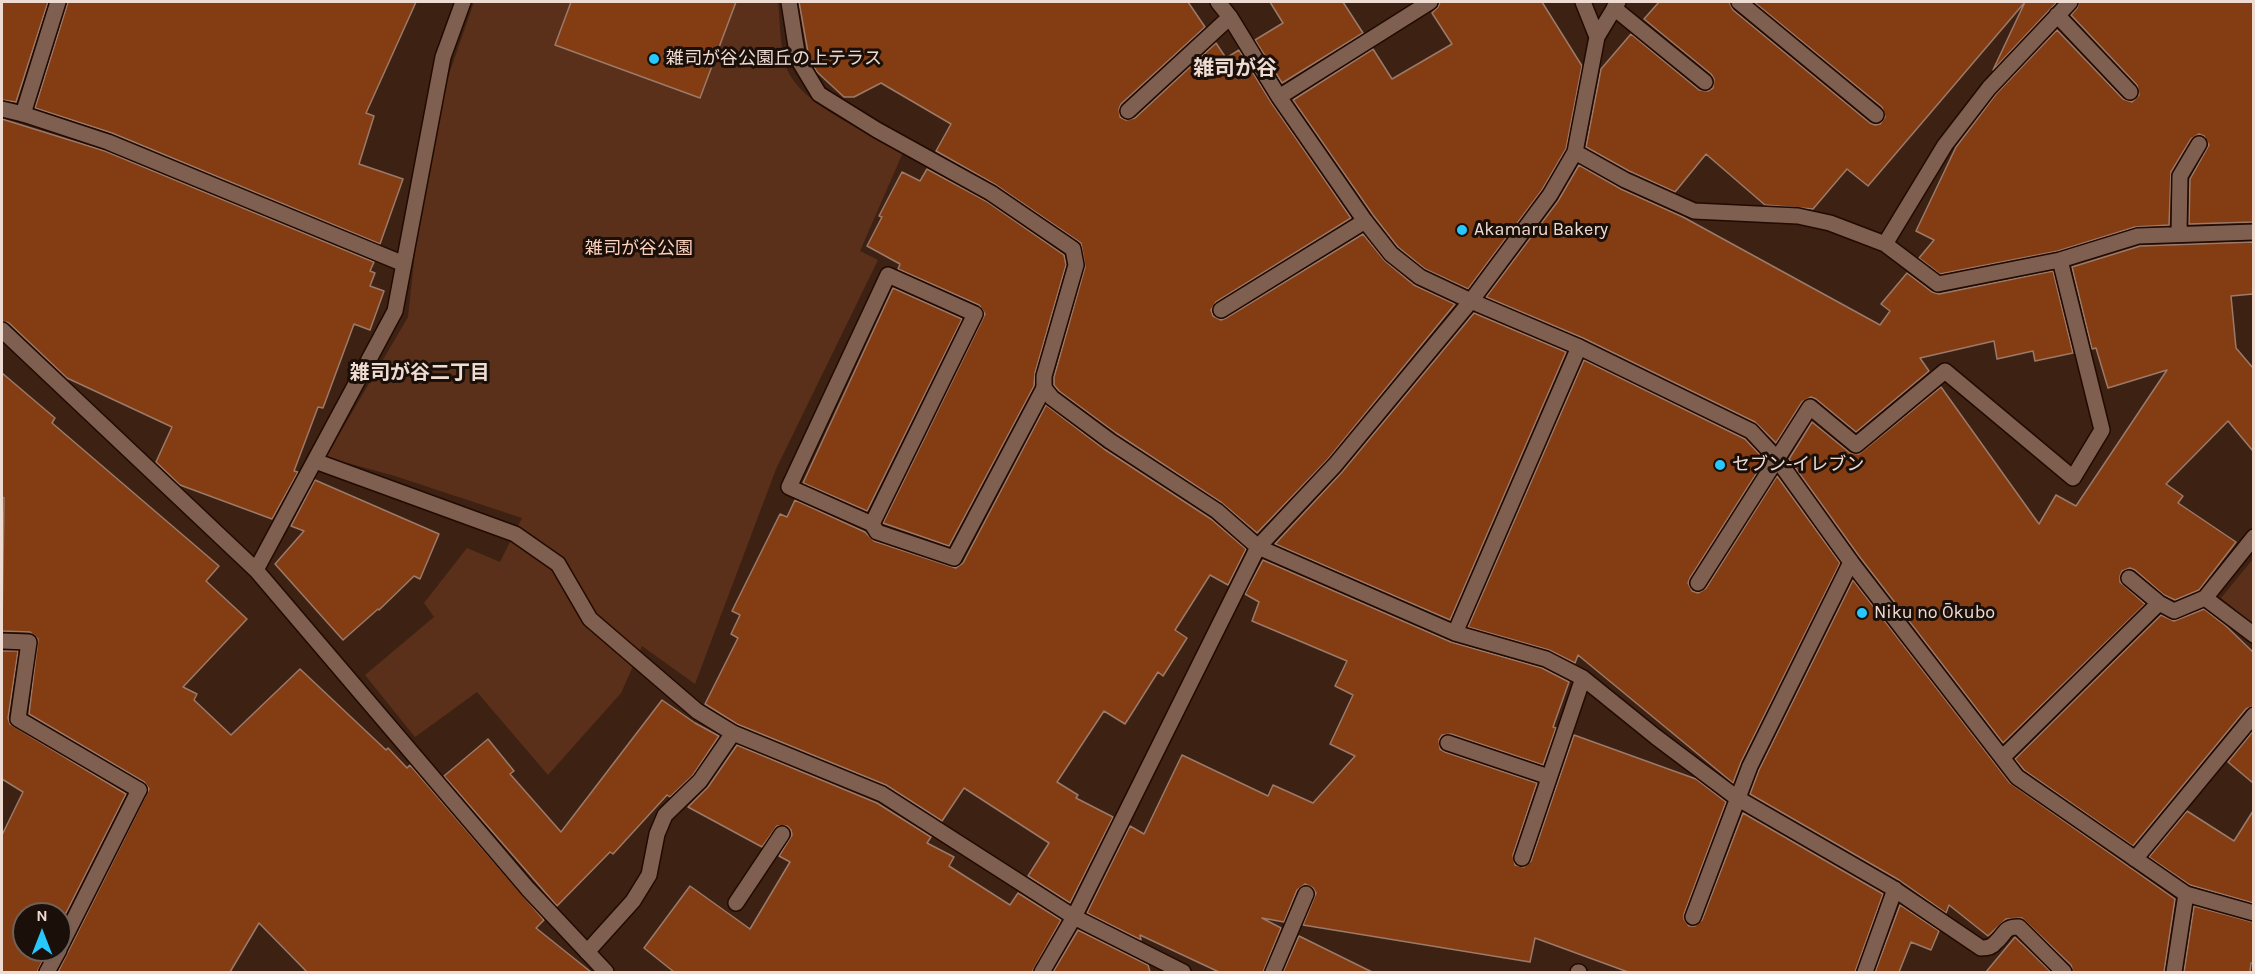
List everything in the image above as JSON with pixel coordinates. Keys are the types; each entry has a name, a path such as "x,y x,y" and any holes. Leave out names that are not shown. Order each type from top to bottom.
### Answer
{"street":[{"path":"23,114 58,2"},
{"path":"256,570 395,311 443,57 463,2"},
{"path":"789,2 798,59 819,94 877,130 991,193 1073,249 1076,265 1044,376 1044,388 954,558 877,532 872,524 789,487 888,275 975,314 872,524"},
{"path":"1218,2 1230,17 1279,97 1365,221 1391,254 1420,277 1471,302 1579,347 1751,431 1777,459 1851,562 2017,777 2186,894 2253,913"},
{"path":"1279,97 1430,2"},
{"path":"1583,2 1598,37"},
{"path":"1739,2 1876,115"},
{"path":"1885,244 1945,145 1989,88 2070,2"},
{"path":"1042,972 1074,916 1258,547 1335,465 1471,302 1550,195 1575,152 1598,37 1616,4 1705,82"},
{"path":"2057,15 2130,92"},
{"path":"1128,111 1230,17"},
{"path":"2,109 108,142 404,264"},
{"path":"2179,234 2180,176 2199,144"},
{"path":"1575,152 1624,180 1694,211 1798,216 1830,222 1885,244 1938,284 2060,260 2138,236 2253,232"},
{"path":"1221,310 1365,221"},
{"path":"1698,584 1810,407 1856,445 1945,371 2073,478 2102,430 2060,260"},
{"path":"2,330 256,570 528,889 606,972"},
{"path":"1455,633 1579,347"},
{"path":"1044,388 1052,398 1110,441 1217,511 1258,547 1455,633 1546,659 1583,678 1737,798 1894,889 1981,948 1995,944 2005,930 2019,927 2064,972"},
{"path":"315,461 515,534 558,564 590,619 697,711 733,733 882,794 1074,916 1183,972"},
{"path":"2129,578 2159,603 2174,611 2205,598 2253,537"},
{"path":"1693,917 1755,756 1851,562"},
{"path":"2205,598 2253,635"},
{"path":"2003,757 2159,603"},
{"path":"2,641 29,642 18,720 139,790 72,923"},
{"path":"1522,858 1583,678"},
{"path":"2135,859 2253,715"},
{"path":"587,952 633,901 649,875 657,834 665,815 700,781 733,733"},
{"path":"1448,743 1549,777"},
{"path":"735,903 782,834"},
{"path":"1865,972 1894,889"},
{"path":"1273,972 1306,894"},
{"path":"2174,972 2186,894"}],"green space":[{"name":"雑司が谷公園","path":"474,2 778,2 780,34 786,66 793,80 804,93 855,127 904,150 860,251 878,260 776,469 695,684 642,646 621,693 548,775 477,692 415,737 365,675 434,617 424,603 467,548 500,562 522,518 395,476 326,457 408,317 417,234 447,80"},
{"path":"2253,559 2253,624 2221,598"}],"building":[{"path":"2,2 48,2 16,102 2,100"},
{"path":"68,2 416,2 366,113 374,116 359,164 403,179 380,244 112,133 35,108"},
{"name":"雑司が谷公園丘の上テラス","path":"571,2 736,2 700,98 555,45"},
{"path":"799,2 1188,2 1205,27 1121,104 1120,117 1126,120 1135,118 1216,43 1226,58 1239,50 1271,102 1351,218 1216,302 1211,310 1213,316 1221,320 1226,318 1363,234 1385,261 1414,285 1455,304 1328,459 1257,533 1222,503 1116,433 1059,391 1054,385 1054,377 1085,267 1081,243 996,185 936,151 951,124 881,83 854,97 844,97 817,72 809,58"},
{"path":"1270,2 1343,2 1363,33 1282,83 1255,40 1283,23"},
{"path":"1440,2 1542,2 1582,66 1566,149 1542,190 1468,289 1425,269 1398,247 1293,100 1373,49 1392,79 1452,44 1432,13"},
{"path":"1659,2 1729,2 1733,10 1875,125 1880,124 1885,117 1882,107 1754,2 2025,2 1868,186 1847,169 1813,209 1765,205 1706,154 1675,192 1629,171 1586,147 1601,69 1631,34 1699,90 1708,91 1713,88 1714,79 1711,74 1644,19"},
{"path":"2025,2 2057,2 1993,70"},
{"path":"2079,2 2253,2 2253,222 2189,224 2190,179 2209,145 2204,136 2199,134 2191,139 2171,172 2169,225 2135,227 2058,251 1940,274 1919,258 1934,240 1916,231 1956,147 1996,94 2057,30 2123,99 2132,102 2139,95 2137,85 2071,15"},
{"path":"2,119 105,151 374,262 370,271 375,273 370,286 384,291 370,330 354,324 323,408 318,407 294,471 298,472 272,519 180,485 156,462 172,427 67,378 9,323 2,321"},
{"path":"1579,165 1621,189 1683,217 1880,325 1890,311 1881,304 1907,273 1932,292 1939,294 2053,271 2073,353 2035,361 2033,351 1997,359 1994,341 1920,358 1929,371 1856,432 1811,397 1802,402 1776,443 1755,422 1583,338 1486,297 1558,201"},
{"path":"927,169 986,201 1064,255 1066,265 1035,373 1034,386 949,546 883,523 985,314 979,305 898,269 900,264 867,246 882,217 879,216 902,172 920,181"},
{"path":"2253,242 2253,294 2231,296 2236,348 2253,368 2253,451 2228,421 2166,484 2183,496 2178,503 2236,542 2199,590 2175,600 2164,595 2135,570 2130,568 2122,571 2120,582 2145,604 2003,743 1859,556 1789,459 1812,422 1850,453 1859,454 1941,387 2039,524 2056,495 2076,506 2167,370 2108,388 2096,348 2092,349 2072,267 2140,246"},
{"path":"893,288 962,319 867,511 803,483"},
{"path":"1474,313 1566,352 1450,620 1275,544 1342,472"},
{"path":"1584,360 1745,439 1765,460 1690,578 1688,583 1692,591 1698,593 1706,588 1777,476 1840,563 1741,762 1733,783 1578,655 1575,663 1549,650 1468,627"},
{"path":"2,373 55,418 52,423 219,566 206,581 247,619 183,687 197,694 194,700 231,735 300,669 386,750 388,748 407,768 410,765 544,920 536,928 591,972 307,972 259,923 230,972 58,972 63,962 72,962 72,944 149,789 144,782 29,714 38,639 30,632 2,631 4,498 2,497"},
{"path":"1046,405 1104,449 1211,519 1246,549 1228,585 1210,575 1175,630 1187,638 1163,676 1158,672 1125,724 1104,711 1057,782 1078,795 1076,798 1113,817 1070,903 1028,876 1049,843 964,788 942,821 886,785 737,724 705,704 738,638 731,634 740,615 732,611 780,514 787,517 795,500 865,532 874,541 956,568 963,563"},
{"path":"315,480 439,534 420,579 414,576 379,610 343,640 275,564 304,531 291,526"},
{"path":"1263,560 1451,642 1542,668 1569,682 1553,727 1556,728 1543,765 1451,734 1442,735 1439,740 1440,749 1445,752 1537,783 1513,855 1515,865 1524,867 1531,861 1574,735 1696,779 1726,802 1684,914 1684,919 1689,926 1695,926 1702,920 1743,813 1883,894 1855,972 1628,972 1535,938 1530,962 1303,925 1316,893 1313,888 1305,884 1297,890 1284,922 1262,918 1281,928 1263,972 1219,972 1140,935 1141,940 1087,913 1130,826 1144,834 1182,755 1268,796 1273,785 1313,803 1355,756 1330,744 1353,695 1335,686 1347,661 1252,621 1259,602 1245,594"},
{"path":"1853,580 2010,783 2175,899 2164,972 2073,972 2071,965 2022,918 2006,919 1988,936 1949,905 1946,913 1899,880 1750,794 1759,770"},
{"path":"2204,609 2253,652 2253,706 2246,709 2133,846 2024,770 2015,759 2161,615 2174,621"},
{"path":"2,651 18,651 8,718 10,724 126,794 72,902 12,902 12,962 42,962 37,972 2,972 2,835 23,792 2,779"},
{"path":"662,700 695,723 719,736 693,775 670,797 667,795 613,854 610,852 557,906 444,776 488,739 514,771 510,774 561,832"},
{"path":"2253,731 2253,783 2228,762"},
{"path":"737,745 877,803 931,837 927,843 954,857 949,866 1010,905 1018,893 1061,920 1032,972 674,972 644,948 690,886 750,929 790,862 779,856 792,835 787,826 777,826 762,847 688,807 708,787"},
{"path":"2187,811 2234,841 2253,811 2253,903 2190,885 2149,857"},
{"path":"1900,905 1939,931 1931,950 1911,942 1899,972 1875,972"},
{"path":"2194,906 2253,922 2253,963 2251,963 2250,972 2184,972"},
{"path":"1078,930 1148,965 1150,972 1053,972"},
{"path":"1299,936 1372,972 1283,972"},
{"path":"2015,937 2051,972 1986,972"}],"place":[{"name":"雑司が谷公園丘の上テラス","path":"654,59"},
{"name":"Akamaru Bakery","path":"1462,230"},
{"name":"セブン-イレブン","path":"1720,465"},
{"name":"Niku no Ōkubo","path":"1862,613"}],"district":[{"name":"雑司が谷","path":"1235,69"},
{"name":"雑司が谷二丁目","path":"420,373"}]}
